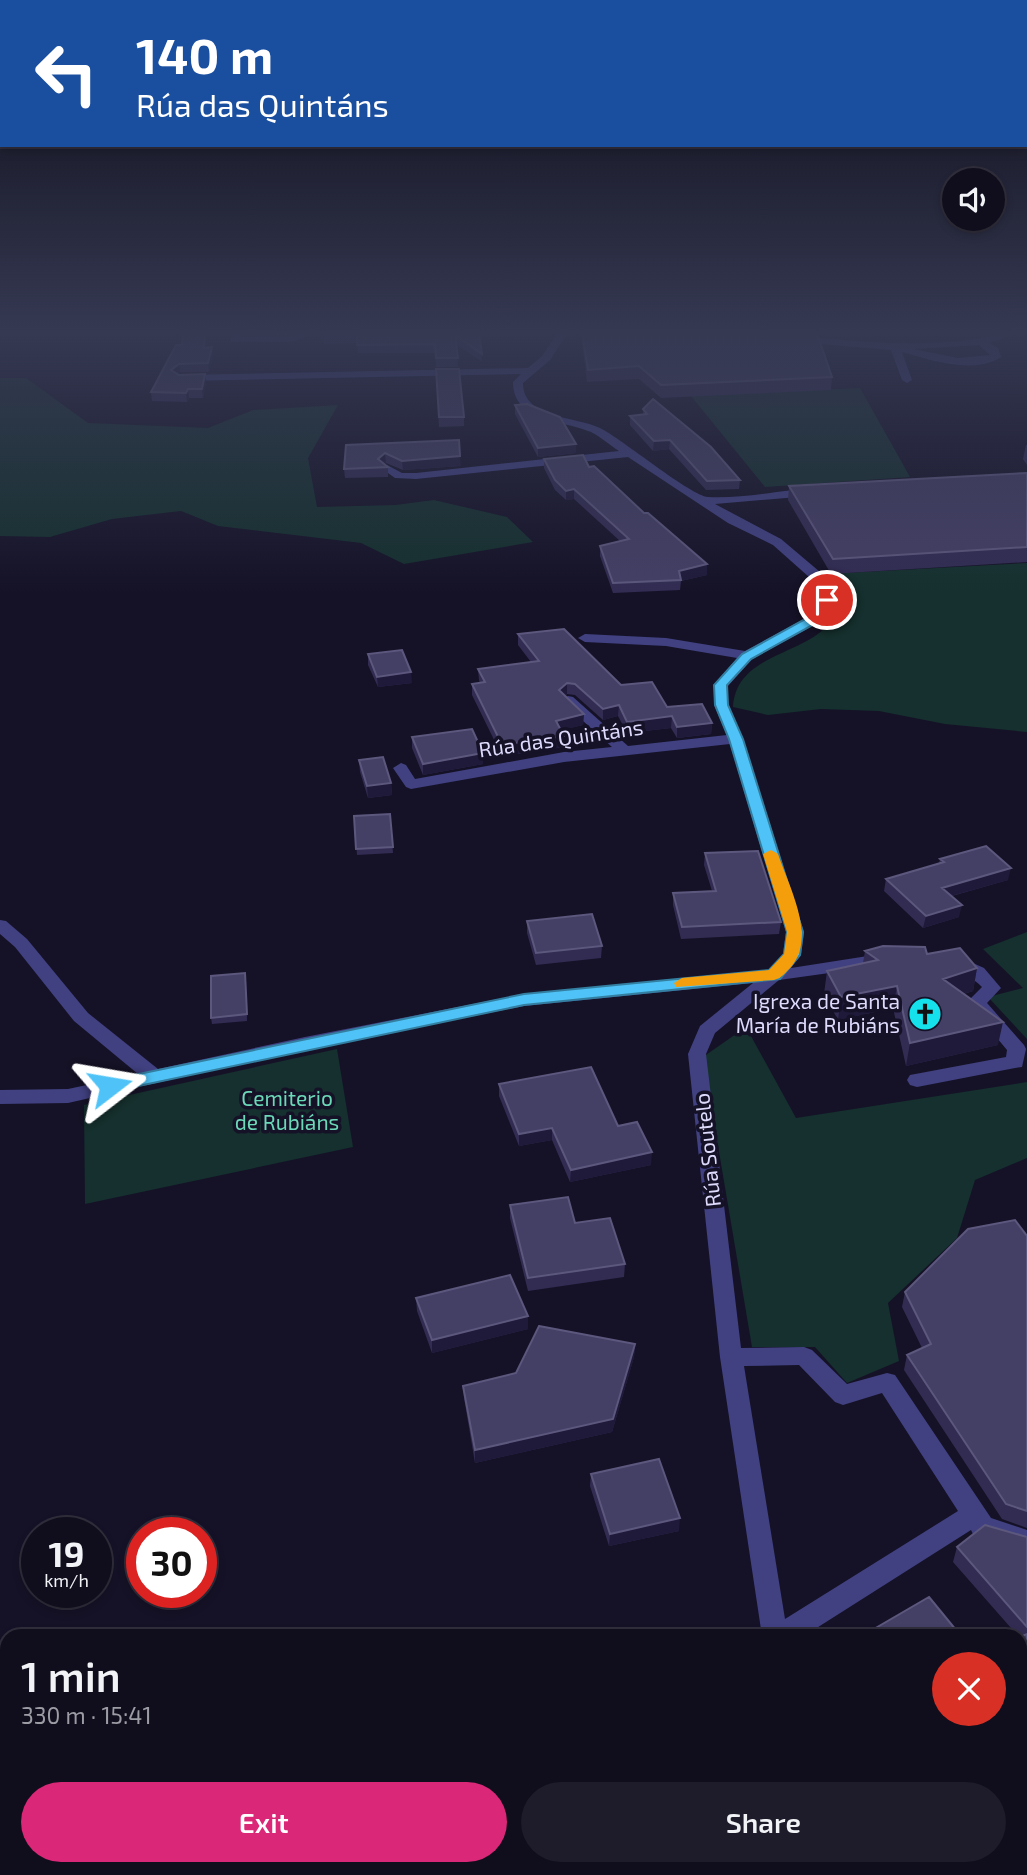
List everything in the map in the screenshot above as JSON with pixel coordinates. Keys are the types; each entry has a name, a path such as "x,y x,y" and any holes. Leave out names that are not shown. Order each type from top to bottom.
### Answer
{"street":[{"path":"557,420 595,430 703,501 777,542 815,575 827,600 813,620 747,656 721,685 721,705 736,739 795,932 792,955 774,975"},
{"path":"387,467 398,476 416,476 631,453"},
{"path":"703,501 823,491"},
{"path":"585,638 627,638 712,648 747,656"},
{"path":"568,700 625,751"},
{"name":"Rúa das Quintáns","path":"401,768 411,784 564,757 736,739"},
{"path":"0,925 21,943 82,1017 152,1075"},
{"path":"0,1097 68,1096 152,1075 524,999 774,975 875,960 902,959"},
{"path":"917,1080 1015,1062 1017,1049 976,1002 992,988 978,972 958,962 939,961"},
{"name":"Rúa Soutelo","path":"774,975 707,1030 697,1054 731,1357 774,1629"},
{"path":"731,1357 804,1356 843,1395 887,1382 982,1526 1027,1541"},
{"path":"792,1629 975,1514"}],"green space":[{"path":"0,420 83,420 88,423 208,428 229,420 330,420 308,458 317,507 395,505 434,500 507,517 533,542 404,564 361,543 218,526 181,511 112,519 50,537 0,536"},
{"path":"710,420 878,420 910,477 765,487"},
{"path":"1027,563 1027,732 945,724 879,711 821,709 768,715 733,707 737,690 745,677 757,666 802,644 830,623 841,601 837,586 826,574"},
{"path":"1027,932 1027,1039 988,997 1023,988 983,949"},
{"path":"746,1027 796,1118 1027,1082 1027,1158 975,1180 957,1238 888,1303 899,1361 847,1383 815,1347 752,1347 703,1057"},
{"name":"Cemiterio de Rubiáns","path":"337,1049 353,1147 85,1204 84,1105"}],"building":[{"path":"523,420 561,420 576,444 538,448"},
{"path":"633,420 678,420 711,447 740,480 707,481 670,440 654,441"},
{"path":"459,440 460,456 402,461 385,453 378,459 388,467 344,469 346,445"},
{"path":"583,455 589,467 594,466 644,513 648,513 707,564 679,571 681,580 613,583 600,546 629,539 574,489 566,491 555,480 544,459"},
{"path":"1027,473 1027,547 833,559 789,486"},
{"path":"564,629 621,685 652,682 667,707 702,704 712,723 677,727 672,716 627,722 619,705 603,709 575,684 567,683 559,690 584,714 556,721 564,736 502,745 472,684 485,682 478,669 539,661 518,634"},
{"path":"402,650 411,672 377,677 368,654"},
{"path":"472,729 483,753 423,764 412,737"},
{"path":"383,757 391,783 367,786 359,760"},
{"path":"390,814 393,847 356,849 354,816"},
{"path":"986,846 1011,868 942,888 962,905 926,916 886,879 944,862 940,859"},
{"path":"758,851 781,922 682,927 673,893 716,891 705,853"},
{"path":"592,914 602,946 536,953 527,921"},
{"path":"883,946 925,947 927,954 960,948 977,968 943,979 1003,1022 910,1043 897,986 841,997 827,971 878,960 865,951"},
{"path":"245,973 247,1014 211,1018 211,976"},
{"path":"591,1067 618,1126 637,1122 652,1152 571,1170 552,1128 519,1134 499,1084"},
{"path":"568,1197 575,1223 610,1218 625,1264 528,1278 510,1205"},
{"path":"1015,1220 1027,1236 1027,1511 1006,1504 907,1355 931,1344 905,1292 968,1229"},
{"path":"510,1275 528,1316 432,1340 416,1298"},
{"path":"539,1326 635,1344 613,1419 475,1450 463,1386 516,1373"},
{"path":"659,1459 680,1518 610,1534 591,1474"},
{"path":"985,1525 1027,1537 1027,1627 957,1547"},
{"path":"929,1597 955,1629 874,1629"}],"slow traffic":[{"path":"682,983 774,975 792,955 795,932 771,854"}],"place":[{"name":"Igrexa de Santa María de Rubiáns","path":"925,1014"}],"route":[{"path":"110,1086 152,1075 524,999 774,975 792,955 795,932 736,739 721,705 721,685 747,656 779,642 813,620 827,600"}]}
